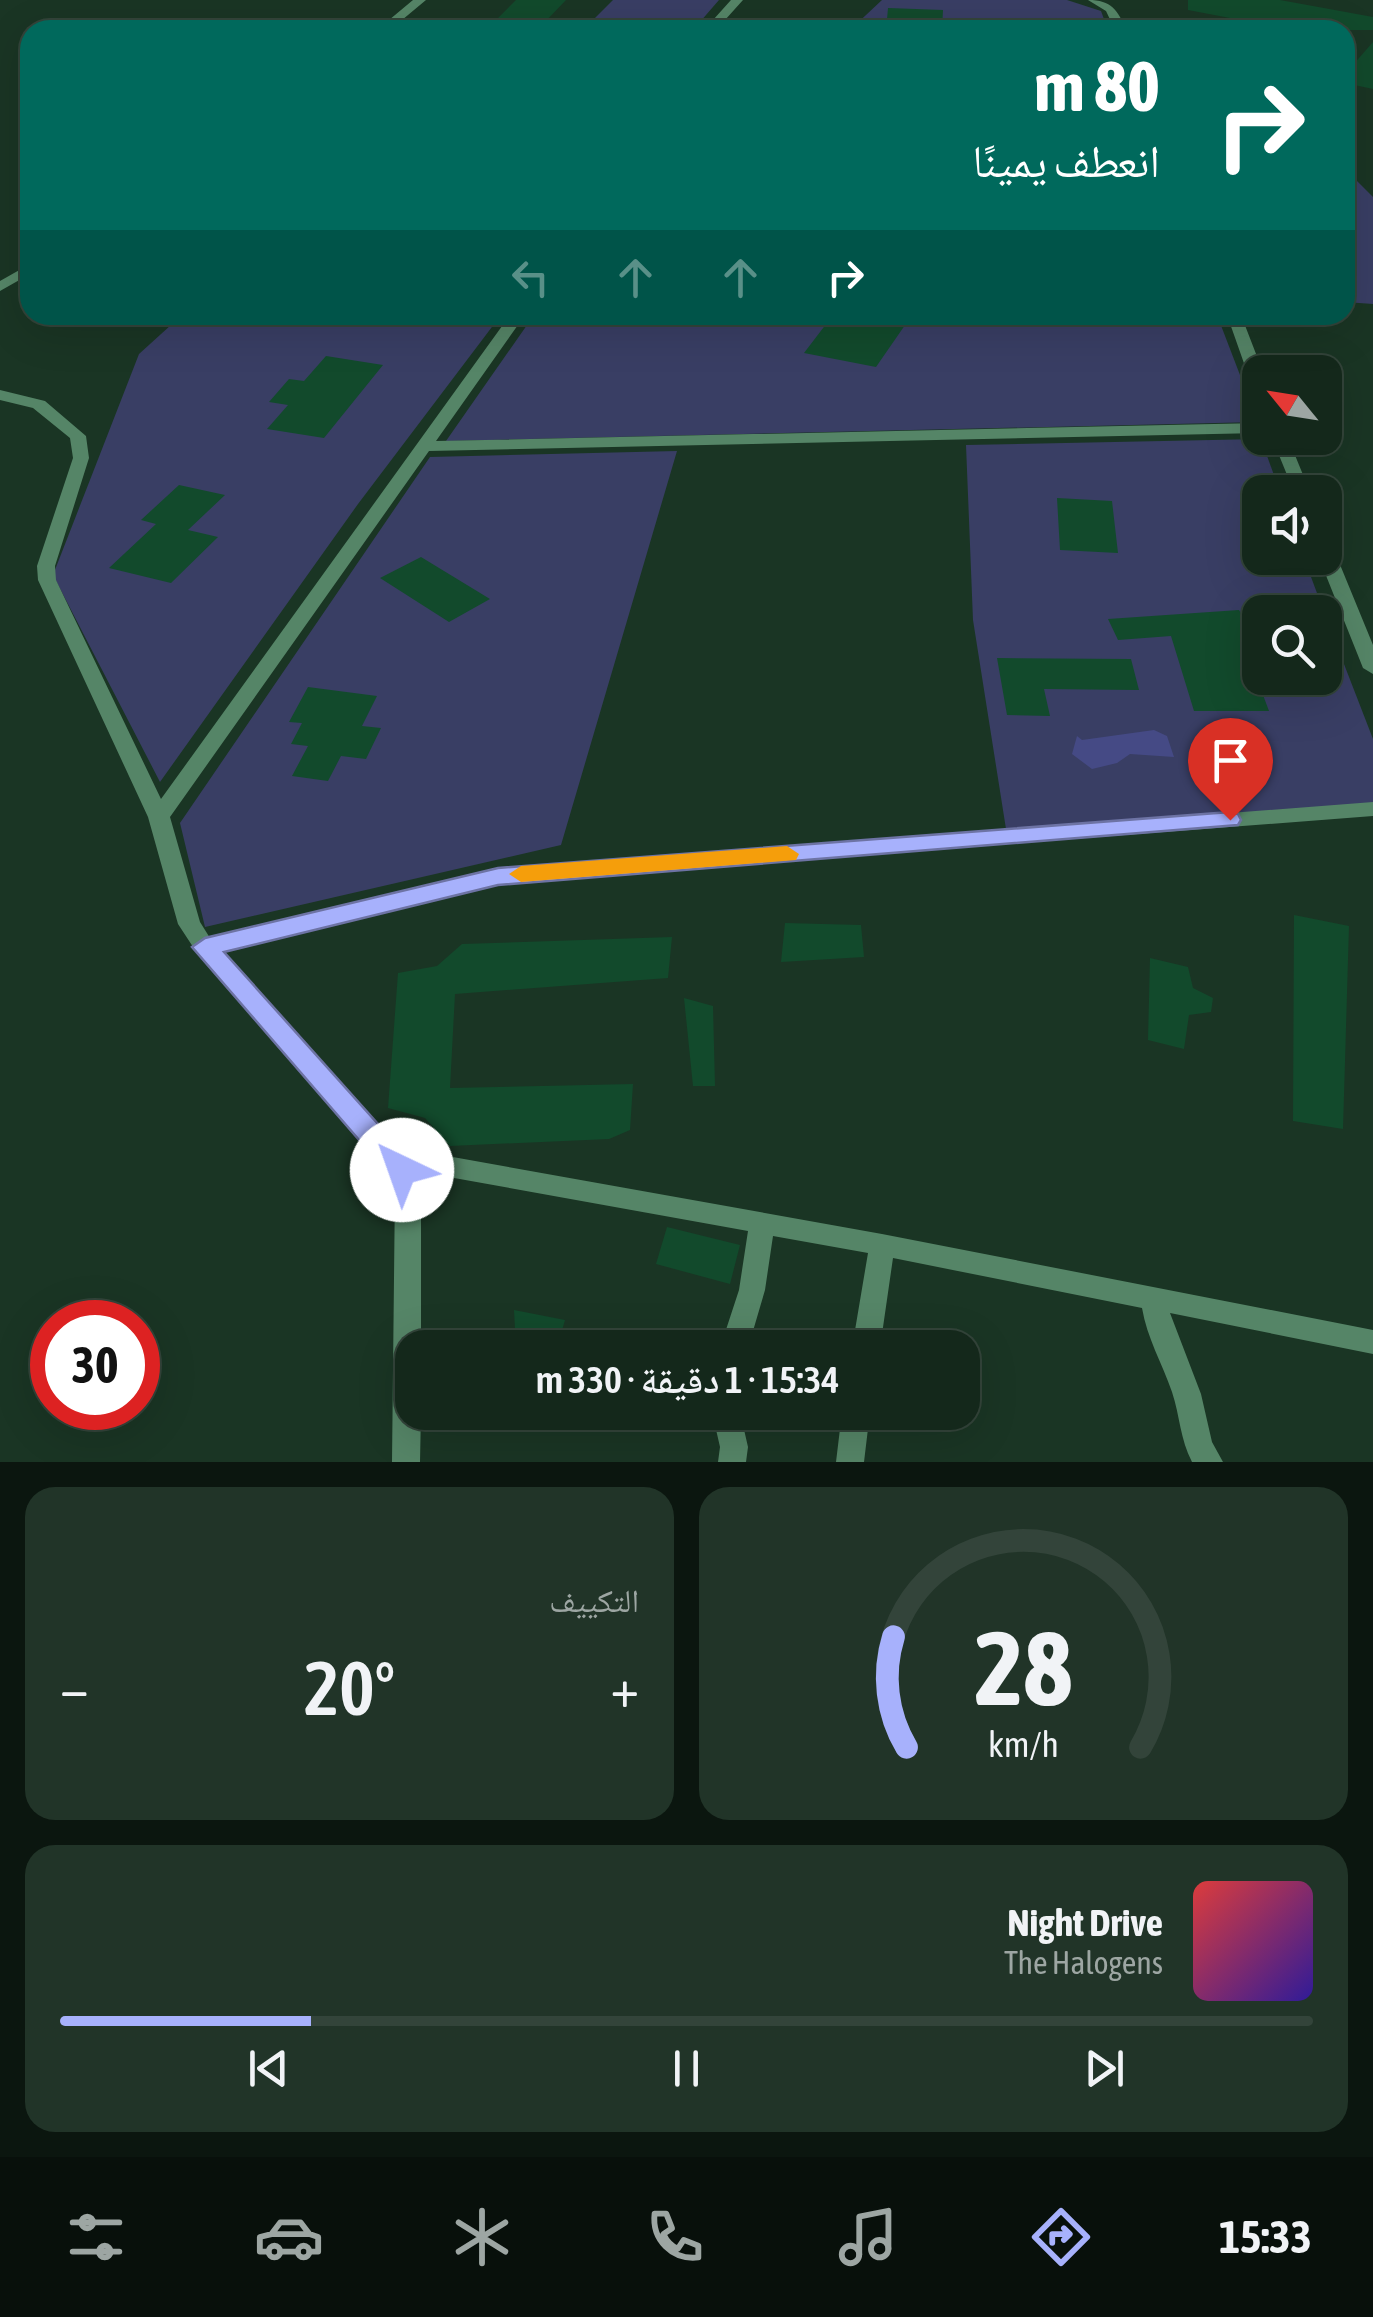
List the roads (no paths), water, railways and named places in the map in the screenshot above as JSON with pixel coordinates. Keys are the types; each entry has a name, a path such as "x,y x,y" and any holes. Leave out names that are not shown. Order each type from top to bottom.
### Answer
{"street":[{"path":"396,20 420,0"},
{"path":"719,20 737,0"},
{"path":"1094,0 1111,9 1116,20"},
{"path":"160,818 511,325"},
{"path":"1238,325 1249,355"},
{"path":"0,395 39,404 78,436 81,458 46,566 46,580 160,818 184,908 205,947 390,1156 408,1186 406,1462"},
{"path":"425,446 1242,428"},
{"path":"1335,575 1373,668"},
{"path":"205,947 498,876 1373,809"},
{"path":"390,1156 882,1245 1154,1302 1373,1342"},
{"path":"740,1330 752,1290 762,1224"},
{"path":"869,1330 882,1245"},
{"path":"1154,1302 1163,1344 1189,1402 1199,1451 1209,1462"},
{"path":"730,1430 732,1462"},
{"path":"850,1462 854,1430"}]}
